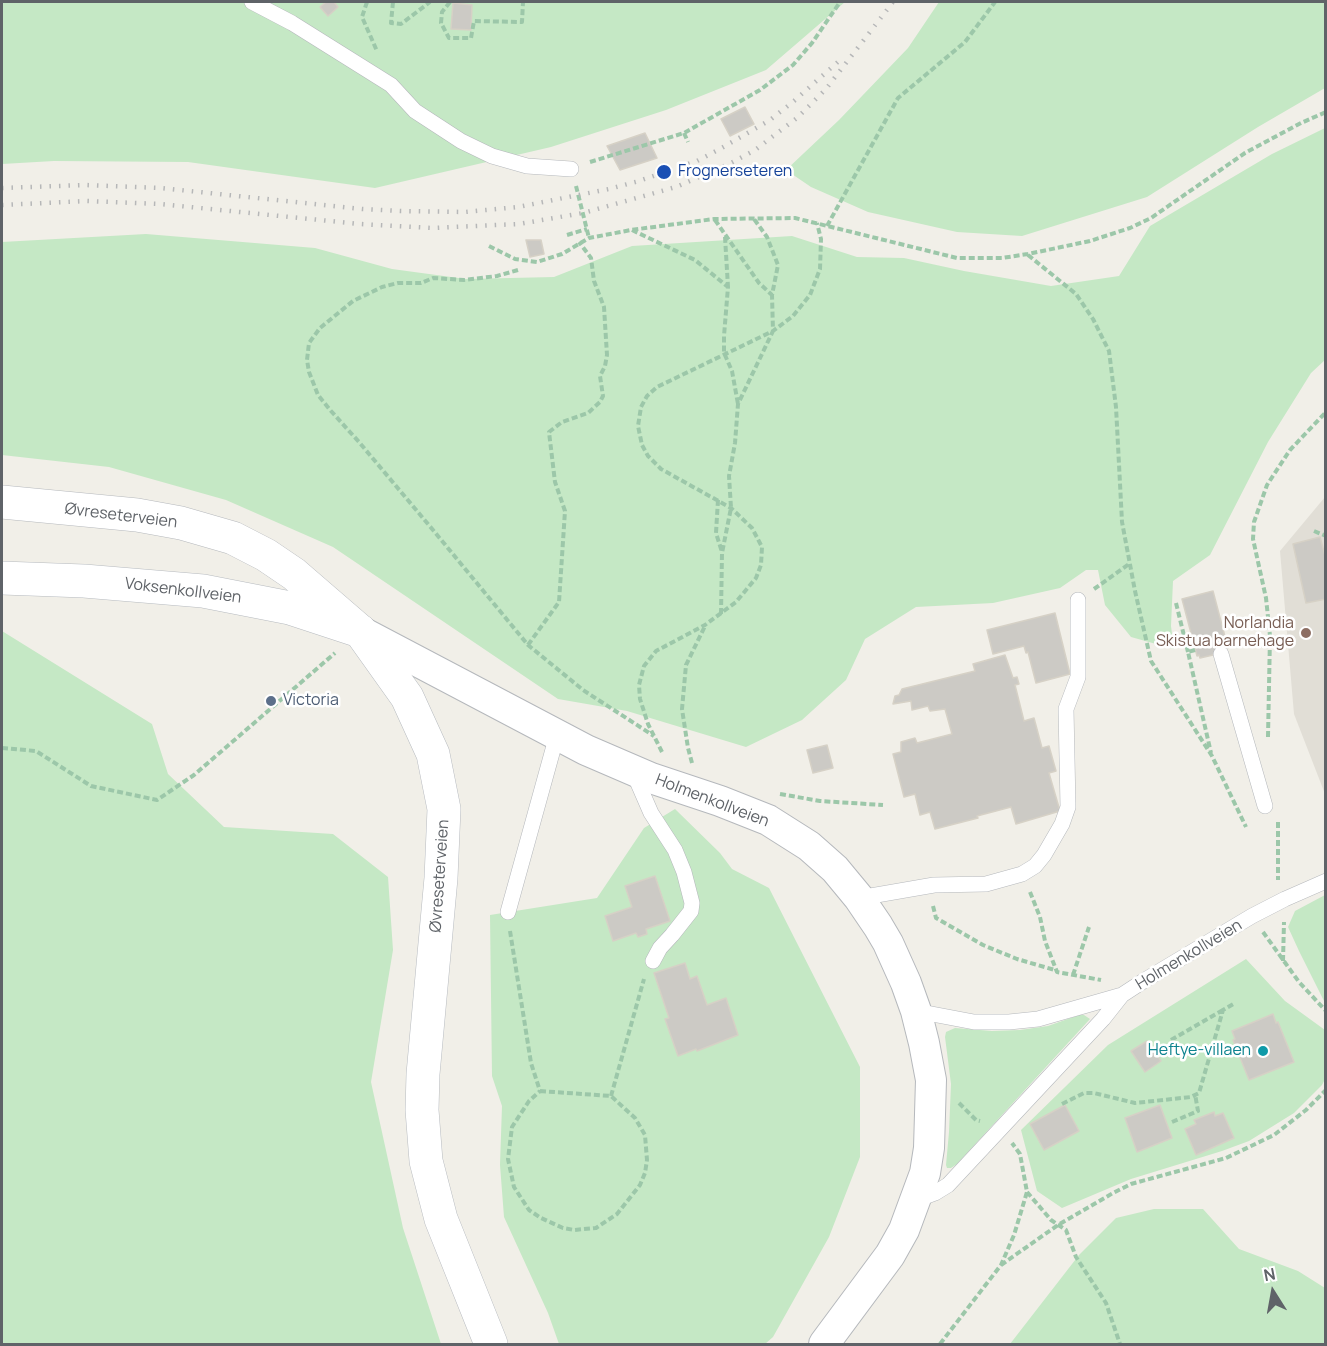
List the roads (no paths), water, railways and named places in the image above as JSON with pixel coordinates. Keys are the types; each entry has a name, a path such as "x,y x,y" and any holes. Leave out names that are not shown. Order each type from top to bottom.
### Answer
{"main road":[{"name":"Øvreseterveien","path":"2,502 137,515 181,523 233,538 266,555 294,574 360,631 407,697 433,754 444,809 444,845 424,1051 422,1110 426,1161 441,1219 491,1344"},
{"name":"Voksenkollveien","path":"2,578 84,581 202,591 290,608 360,631"}],"street":[{"name":"Holmenkollveien","path":"360,631 557,735 633,771 689,771 746,811 768,820 793,835 835,869 859,898 888,943 916,1011 930,1080 929,1148 925,1173 904,1230 890,1255 824,1344"}],"lane":[{"path":"252,2 292,23 391,85 415,111 460,141 492,156 527,166 571,170"},
{"path":"859,898 928,887 986,884 1022,874 1035,866 1053,842 1068,807 1066,710 1078,677 1078,600"},
{"path":"1221,654 1265,806"},
{"path":"508,912 557,735"},
{"path":"633,771 651,813 675,850 684,872 692,903 691,911 652,961"},
{"name":"Holmenkollveien","path":"916,1200 948,1185 1002,1129 1122,995 1252,916 1326,881"},
{"path":"916,1011 974,1022 1009,1022 1038,1018 1122,995"}],"railway":[{"path":"2,205 87,201 160,204 360,224 432,228 519,224 583,213 676,187 755,150 797,118 826,89 893,2"},
{"path":"2,188 85,185 161,188 401,211 465,212 518,207 609,189 697,161 770,120 840,60"}],"place":[{"name":"Frognerseteren","path":"664,172"},
{"name":"Norlandia Skistua barnehage","path":"1306,633"},
{"name":"Victoria","path":"271,701"},
{"name":"Heftye-villaen","path":"1263,1051"}]}
